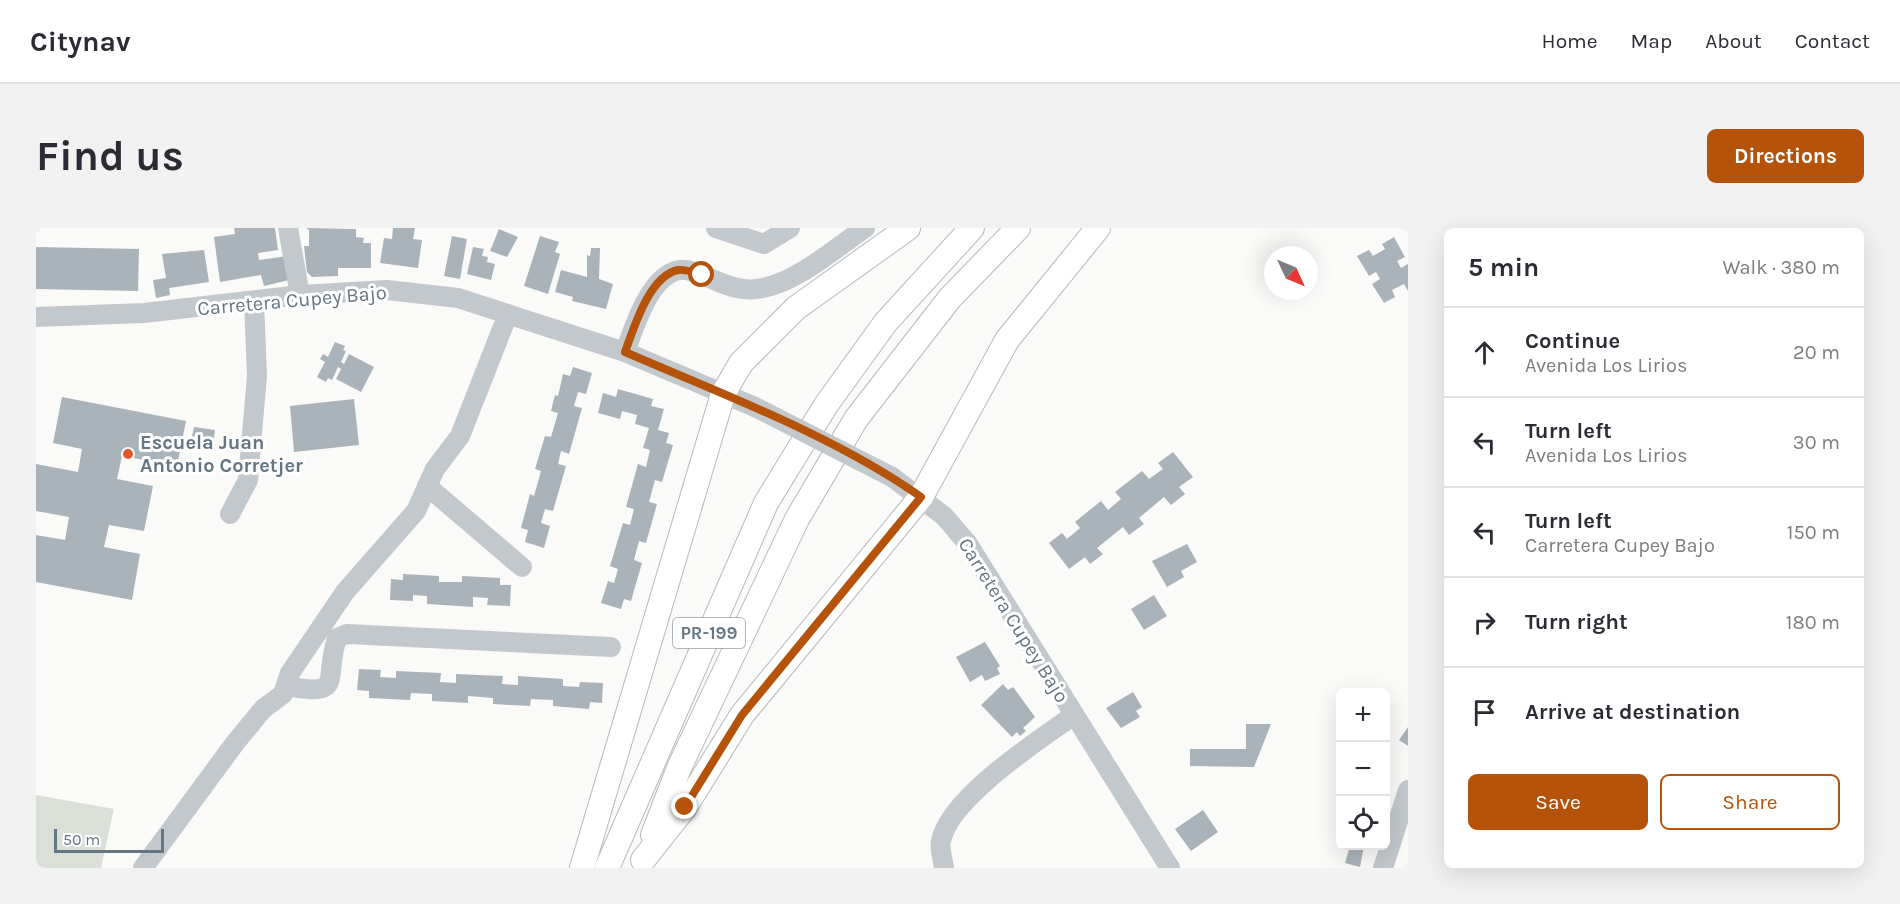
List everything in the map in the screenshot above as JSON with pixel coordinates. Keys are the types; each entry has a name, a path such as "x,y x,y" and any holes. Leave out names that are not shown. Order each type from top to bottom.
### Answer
{"main road":[{"path":"582,868 723,394 741,363 796,308 908,228"},
{"name":"PR-199","path":"607,868 766,503 826,405 886,322 972,228"},
{"name":"PR-199","path":"641,864 679,768 797,519 850,429 950,298 1018,228"},
{"path":"641,864 685,807 742,715 921,497 1008,340 1098,228"}],"street":[{"path":"288,228 300,295"},
{"path":"716,228 764,244 789,228"},
{"path":"625,352 644,304 668,274 680,270 689,271 736,290 760,289 782,283 866,228"},
{"name":"Carretera Cupey Bajo","path":"36,317 144,313 300,295 387,290 458,298 625,352 755,407 892,477 944,516 968,544 1005,600 1170,868"},
{"path":"230,514 248,480 257,376 254,301"},
{"path":"143,868 262,709 283,694 290,673 345,592 416,511 435,469 460,436 508,314"},
{"path":"427,486 522,567"},
{"path":"286,686 317,692 322,690 332,674 333,650 337,638 347,634 611,647"},
{"path":"944,868 940,841 954,813 1005,765 1074,715"},
{"path":"1383,868 1408,790"}],"shaded area":[{"path":"36,795 114,809 101,868 36,868"}],"building":[{"path":"234,228 275,228 278,250 258,253 259,260 288,256 289,280 264,286 261,275 220,282 214,237 235,234"},
{"path":"306,228 356,229 356,237 364,238 363,243 371,243 371,268 338,268 338,276 312,277 307,272 304,246 309,246 309,230"},
{"path":"393,228 415,228 413,239 422,240 418,268 380,263 384,238 392,239"},
{"path":"499,229 518,237 507,257 490,251"},
{"path":"452,236 467,239 460,279 444,276"},
{"path":"540,236 559,242 555,252 560,254 548,294 524,286"},
{"path":"1394,237 1405,257 1397,261 1401,268 1408,264 1408,291 1404,284 1392,290 1395,297 1384,303 1372,284 1380,279 1376,272 1369,276 1357,256 1369,250 1373,256 1385,249 1382,244"},
{"path":"36,247 139,249 138,291 36,289"},
{"path":"473,247 484,249 482,256 488,257 487,262 495,264 491,280 467,274"},
{"path":"591,248 600,248 599,279 613,284 606,309 572,301 573,297 555,292 561,270 587,277 587,255 590,256"},
{"path":"204,250 209,282 169,288 170,295 156,298 153,280 166,278 162,254"},
{"path":"335,342 345,346 343,350 346,351 341,362 344,364 349,354 374,367 361,392 336,379 341,369 338,367 332,380 328,378 326,382 317,377 325,362 320,359 323,354 328,357"},
{"path":"573,367 592,373 586,394 578,392 574,406 582,408 569,454 561,451 558,464 566,466 553,511 545,509 541,523 550,526 544,548 525,542 528,530 521,528 530,494 534,496 541,471 535,469 545,436 551,437 558,413 551,411 555,395 558,396 563,374 570,376"},
{"path":"618,389 653,399 651,406 664,409 658,430 669,433 666,443 673,445 662,482 655,480 649,502 657,504 646,543 639,541 634,560 642,563 631,601 624,599 621,609 601,603 608,581 614,583 618,569 610,566 623,523 630,525 634,509 626,507 638,464 646,467 650,450 643,448 649,428 635,424 637,415 622,411 620,419 598,413 603,393 616,397"},
{"path":"62,397 186,421 177,466 122,456 117,479 153,486 144,531 109,525 104,547 140,554 132,600 36,582 36,535 65,540 69,517 36,511 36,464 78,472 82,449 53,443"},
{"path":"354,399 359,445 294,452 290,406"},
{"path":"194,427 215,430 212,450 190,446"},
{"path":"1173,452 1193,477 1179,487 1185,494 1171,505 1164,497 1139,518 1144,524 1129,535 1123,527 1097,548 1103,554 1090,564 1085,557 1069,569 1049,543 1062,533 1067,539 1080,528 1075,522 1101,501 1108,510 1121,499 1115,492 1142,471 1149,479 1163,469 1158,463"},
{"path":"1187,544 1197,562 1181,571 1184,577 1167,587 1152,561"},
{"path":"403,574 439,576 439,582 462,582 462,576 500,578 500,585 511,585 510,606 487,605 488,598 473,597 473,607 427,604 427,596 413,595 413,601 390,600 391,579 403,580"},
{"path":"1154,595 1167,616 1144,630 1131,609"},
{"path":"985,642 1000,666 997,668 1000,674 985,681 982,675 970,682 956,657"},
{"path":"359,669 381,670 380,677 396,678 396,671 441,673 440,682 456,683 456,674 503,676 502,684 518,685 518,676 563,679 563,686 579,687 580,682 603,683 602,703 590,702 589,709 553,706 553,700 531,699 530,706 493,704 493,698 468,696 468,703 432,701 432,694 411,693 410,700 369,698 369,691 357,690"},
{"path":"1003,684 1008,690 1013,687 1035,717 1023,728 1026,731 1020,736 1017,732 1012,737 981,705"},
{"path":"1133,692 1142,707 1136,711 1140,717 1121,728 1106,708"},
{"path":"1246,724 1271,724 1254,767 1190,766 1190,749 1246,749"},
{"path":"1408,727 1408,746 1399,740"},
{"path":"1203,810 1218,832 1191,851 1175,829"},
{"path":"1349,850 1363,850 1360,867 1345,863"}],"place":[{"name":"Escuela Juan Antonio Corretjer","path":"128,454"}],"route":[{"path":"685,807 742,715 921,497 892,477 755,407 625,352 644,304 668,274 680,270 702,275"}]}
